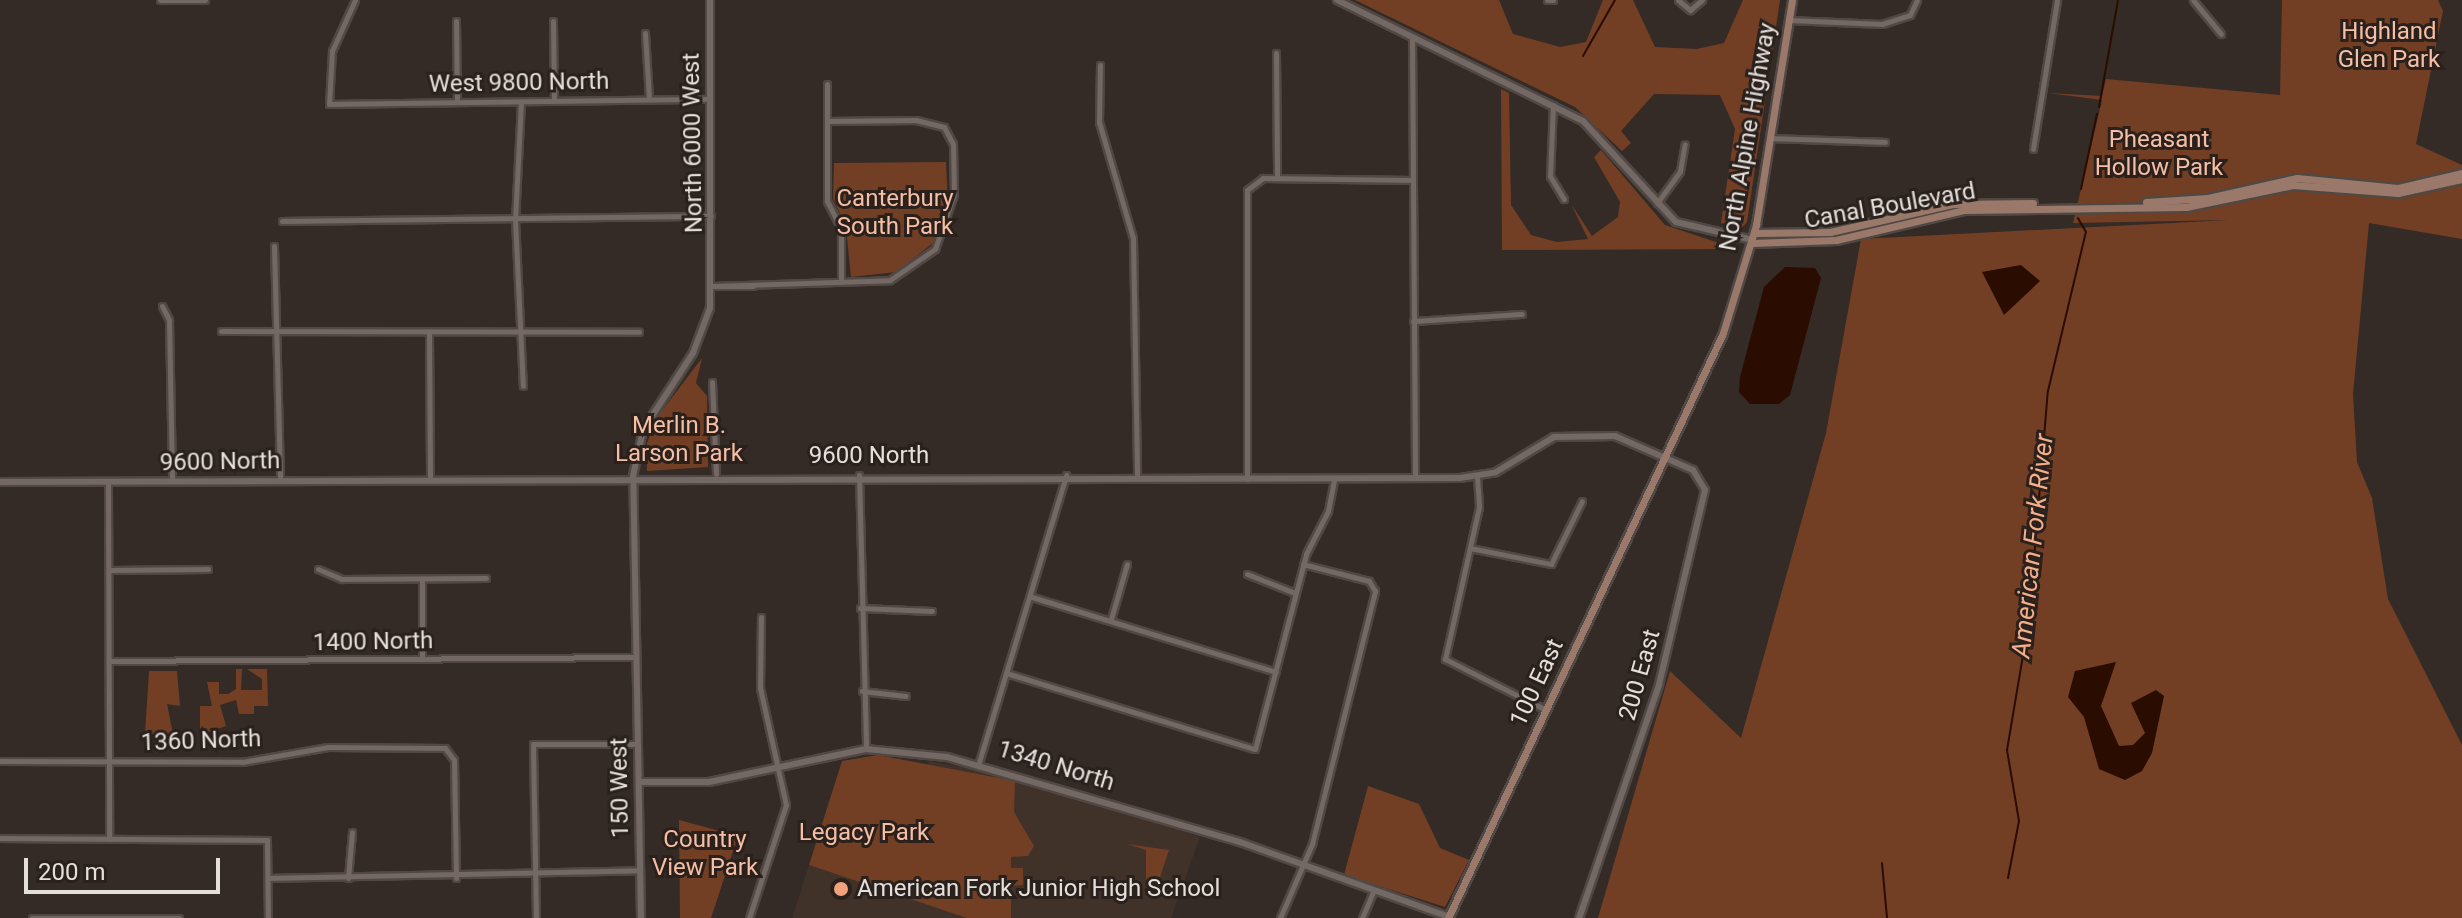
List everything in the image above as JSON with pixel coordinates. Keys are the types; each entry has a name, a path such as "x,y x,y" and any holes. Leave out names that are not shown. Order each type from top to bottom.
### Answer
{"main road":[{"name":"North Alpine Highway","path":"1665,461 1723,333 1753,239 1792,0"},
{"name":"Canal Boulevard","path":"1753,239 1830,232 1969,202 2191,200 2310,177 2398,188 2462,176"},
{"name":"100 East","path":"1448,917 1665,461"}],"street":[{"path":"161,0 205,0"},
{"name":"West 9800 North","path":"355,0 332,51 329,104 710,99"},
{"name":"North 6000 West","path":"633,476 643,430 699,341 713,286 710,0"},
{"path":"1337,0 1553,104 1594,131 1656,205 1690,228 1753,239"},
{"path":"1547,0 1553,0"},
{"path":"1678,0 1690,10 1702,0"},
{"path":"1789,20 1882,24 1910,15 1917,0"},
{"path":"2033,149 2057,0"},
{"path":"2193,0 2221,34"},
{"path":"456,21 457,101"},
{"path":"553,21 554,100"},
{"path":"645,33 649,99"},
{"path":"1412,36 1415,478"},
{"path":"1276,53 1277,178"},
{"path":"1100,65 1099,122 1133,238 1137,475"},
{"path":"827,84 827,201 841,229 841,282"},
{"path":"521,102 515,219 523,386"},
{"path":"1553,104 1550,176 1564,199"},
{"path":"713,286 890,280 922,265 952,215 953,144 944,127 916,120 827,121"},
{"path":"1771,138 1885,142"},
{"path":"1656,205 1680,171 1685,144"},
{"path":"1247,479 1243,198 1254,182 1277,178 1411,180"},
{"path":"282,221 712,216"},
{"path":"274,246 280,331 280,479"},
{"path":"713,286 745,291 753,285"},
{"path":"162,306 169,320 172,479"},
{"path":"1413,321 1522,314"},
{"path":"221,331 639,332"},
{"path":"429,332 430,477"},
{"path":"712,382 716,474"},
{"name":"9600 North","path":"0,482 716,474 1137,475 1247,479 1477,477 1567,434 1615,436 1665,461"},
{"name":"200 East","path":"1579,918 1659,685 1704,497 1701,476 1665,461"},
{"path":"859,475 862,691 866,749"},
{"path":"979,762 1032,597 1066,475"},
{"name":"150 West","path":"633,476 641,918"},
{"path":"1477,477 1470,548 1445,659 1546,710"},
{"path":"1006,673 1255,749 1303,564 1319,528 1334,479"},
{"path":"108,483 109,839"},
{"path":"1470,548 1551,564 1582,501"},
{"path":"1111,619 1127,564"},
{"path":"1280,918 1302,869 1374,585 1303,564"},
{"path":"109,570 208,569"},
{"path":"318,569 342,579 486,578"},
{"path":"1247,574 1295,593"},
{"path":"422,579 422,659"},
{"path":"1032,597 1276,672"},
{"path":"860,608 932,611"},
{"path":"749,918 786,805 760,688 761,617"},
{"name":"1400 North","path":"109,661 636,657"},
{"path":"862,691 906,696"},
{"path":"536,918 533,744 637,744"},
{"name":"1360 North","path":"0,761 242,762 328,747 450,750 456,878"},
{"name":"1340 North","path":"639,782 697,783 866,749 979,762 1240,842 1302,869 1448,917"},
{"path":"348,878 352,832"},
{"path":"0,838 267,840 268,918"},
{"path":"268,878 456,878 535,870 640,870"},
{"path":"1362,918 1373,892"},
{"path":"32,918 179,918"}],"shaded area":[{"path":"2021,265 2040,281 2004,315 1982,272"},
{"path":"1785,267 1815,268 1821,278 1790,395 1779,404 1750,404 1739,392 1740,377 1764,287"},
{"path":"2116,662 2101,706 2119,746 2133,745 2145,733 2131,703 2156,690 2164,696 2152,753 2142,771 2125,780 2099,769 2084,717 2068,697 2075,671"},
{"path":"929,761 1005,775 1200,837 1171,918 792,918 809,865 890,892"}],"green space":[{"path":"1355,0 1499,0 1513,34 1560,47 1586,42 1603,0 1633,0 1655,47 1697,49 1724,43 1743,0 1780,0 1747,222 1742,228 1721,223 1735,129 1720,95 1654,94 1621,131 1631,143 1622,151 1575,107"},
{"path":"2282,0 2438,0 2443,11 2416,144 2462,165 2462,239 2369,223 2353,394 2357,462 2372,498 2388,599 2462,745 2462,918 1598,918 1670,671 1741,738 1826,433 1861,239 2230,220 2073,223 2102,100 2048,93 2102,96 2106,79 2280,95"},
{"path":"1501,89 1509,93 1511,205 1531,235 1557,242 1588,239 1571,204 1592,236 1618,217 1620,202 1594,157 1601,150 1665,225 1737,249 1502,250"},
{"name":"Canterbury South Park","path":"946,162 948,206 937,240 896,272 851,277 846,228 833,198 834,163"},
{"name":"Merlin B. Larson Park","path":"702,358 696,383 707,396 708,467 647,471 647,443 658,416"},
{"path":"236,669 242,669 241,690 262,690 262,679 247,669 267,669 268,706 254,706 254,714 239,714 236,700 220,705 226,726 200,735 200,706 212,706 207,682 219,682 219,694 228,694 236,689"},
{"path":"149,671 177,671 180,706 167,704 173,734 145,734"},
{"name":"Legacy Park","path":"878,755 1015,781 1014,812 1034,846 1028,856 1011,857 1011,868 1023,868 1023,885 1011,886 1011,918 967,918 809,865 842,761"},
{"path":"1368,786 1419,804 1440,848 1469,860 1445,907 1344,875"},
{"name":"Country View Park","path":"679,820 738,836 711,918 680,918"},
{"path":"1127,844 1169,850 1157,886 1146,886 1146,850"}],"waterway":[{"path":"1583,56 1615,0"},
{"name":"American Fork River","path":"2099,107 2118,0"},
{"name":"American Fork River","path":"2081,189 2097,114"},
{"name":"American Fork River","path":"2008,878 2019,821 2007,750 2029,620 2048,391 2086,232 2078,218"},
{"path":"1882,863 1887,918"}],"place":[{"name":"American Fork Junior High School","path":"841,889"}],"park label":[{"name":"Highland Glen Park","path":"2389,46"},
{"name":"Pheasant Hollow Park","path":"2159,154"}]}
